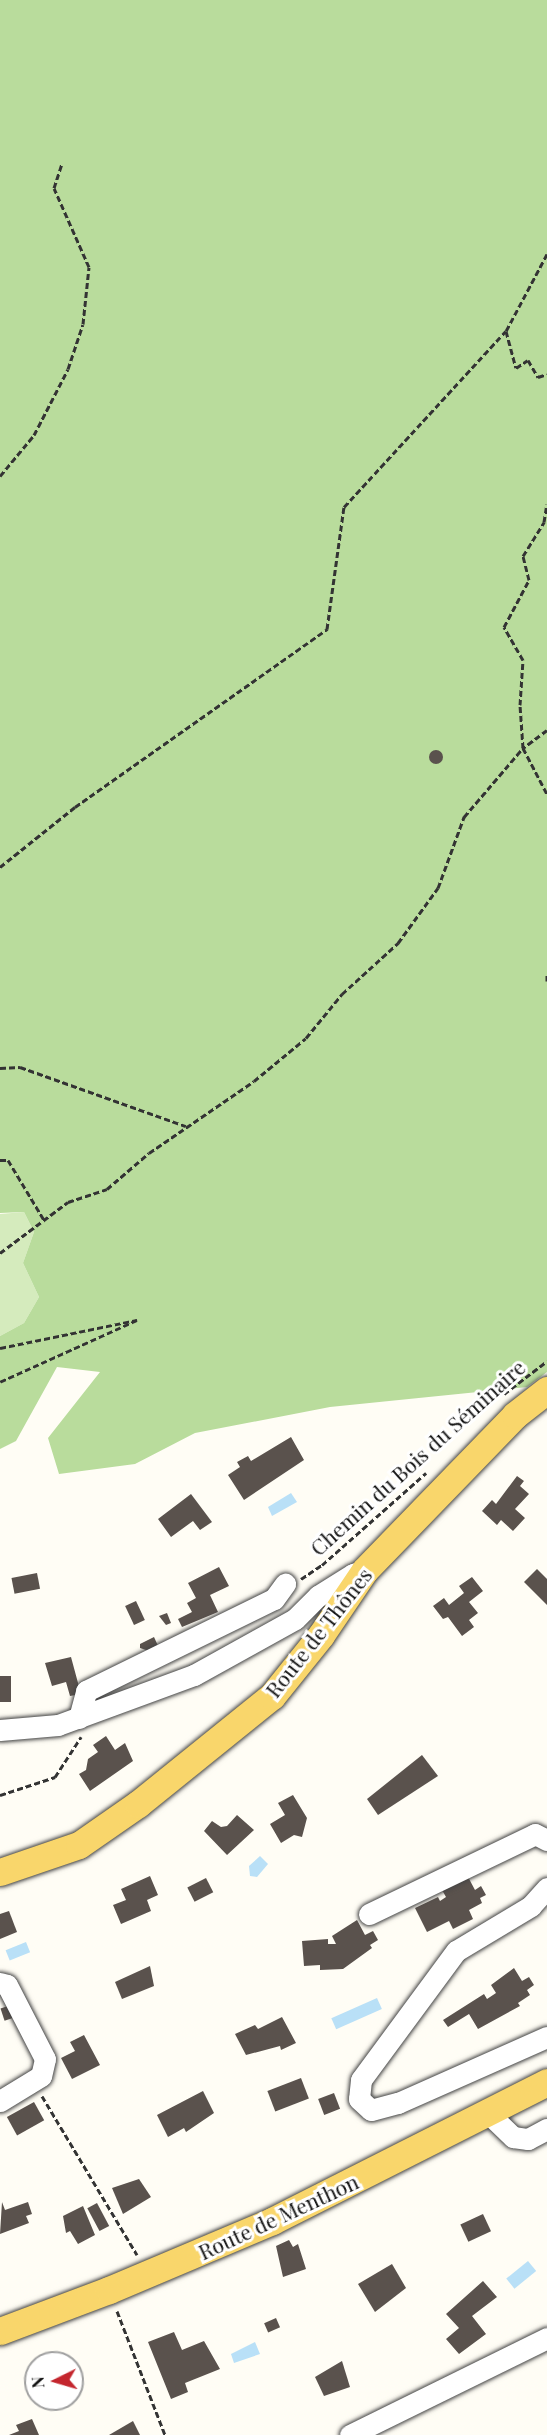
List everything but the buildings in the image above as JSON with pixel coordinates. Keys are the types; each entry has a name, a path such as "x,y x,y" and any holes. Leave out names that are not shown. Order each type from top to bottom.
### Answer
{"main road":[{"name":"Route de Thônes","path":"0,1872 79,1845 138,1804 272,1696 321,1635 365,1570 515,1415 547,1390"},
{"name":"Route de Menthon","path":"0,2331 149,2274 272,2221 547,2082"}],"street":[{"path":"0,1730 58,1725 217,1665 295,1619 318,1596 353,1574 365,1570"},
{"path":"86,1715 86,1691 281,1590"},
{"path":"369,1914 535,1834 547,1840"},
{"path":"547,1888 531,1906 456,1951 361,2080 359,2099 371,2110 398,2103 547,2037"},
{"path":"0,1983 7,1985 45,2059 42,2076 0,2101"},
{"path":"488,2113 513,2137 528,2139 547,2129"},
{"path":"350,2435 547,2338"}],"path":[{"path":"0,476 34,435 68,369 82,324 89,267 54,188 62,163"},
{"path":"0,867 75,807 327,629 344,507 506,331 547,254"},
{"path":"506,331 516,368 528,360 538,377 547,374"},
{"path":"547,504 544,522 523,556 529,580 504,627 523,660 520,705 523,748 547,794"},
{"path":"1,1252 68,1202 107,1189 187,1126 254,1081 306,1038 342,994 398,943 438,888 464,817 523,748 547,730"},
{"path":"547,975 547,981"},
{"path":"0,1068 20,1067 187,1126"},
{"path":"0,1160 8,1160 44,1220"},
{"path":"0,1348 137,1320 0,1382"},
{"name":"Chemin du Bois du Séminaire","path":"498,1401 513,1384 547,1361"},
{"name":"Chemin du Bois du Séminaire","path":"281,1590 322,1565 434,1466"},
{"path":"0,1796 55,1777 86,1715"},
{"path":"33,2081 149,2274"},
{"path":"109,2290 165,2435"}],"green space":[{"path":"0,0 547,0 547,1372 527,1387 330,1407 195,1433 135,1464 59,1474 48,1438 100,1372 57,1367 16,1441 0,1449 0,1336 24,1323 39,1297 23,1263 34,1232 24,1212 0,1213"},
{"path":"24,1212 34,1232 23,1263 39,1297 24,1323 0,1336 0,1214"}],"water":[{"path":"291,1493 297,1502 272,1516 268,1507"},
{"path":"260,1856 268,1864 257,1877 250,1876 249,1866"},
{"path":"26,1942 30,1952 10,1960 6,1950"},
{"path":"377,1998 382,2009 336,2029 331,2018"},
{"path":"528,2261 536,2271 514,2289 506,2279"},
{"path":"255,2342 260,2354 234,2363 231,2354"}]}
